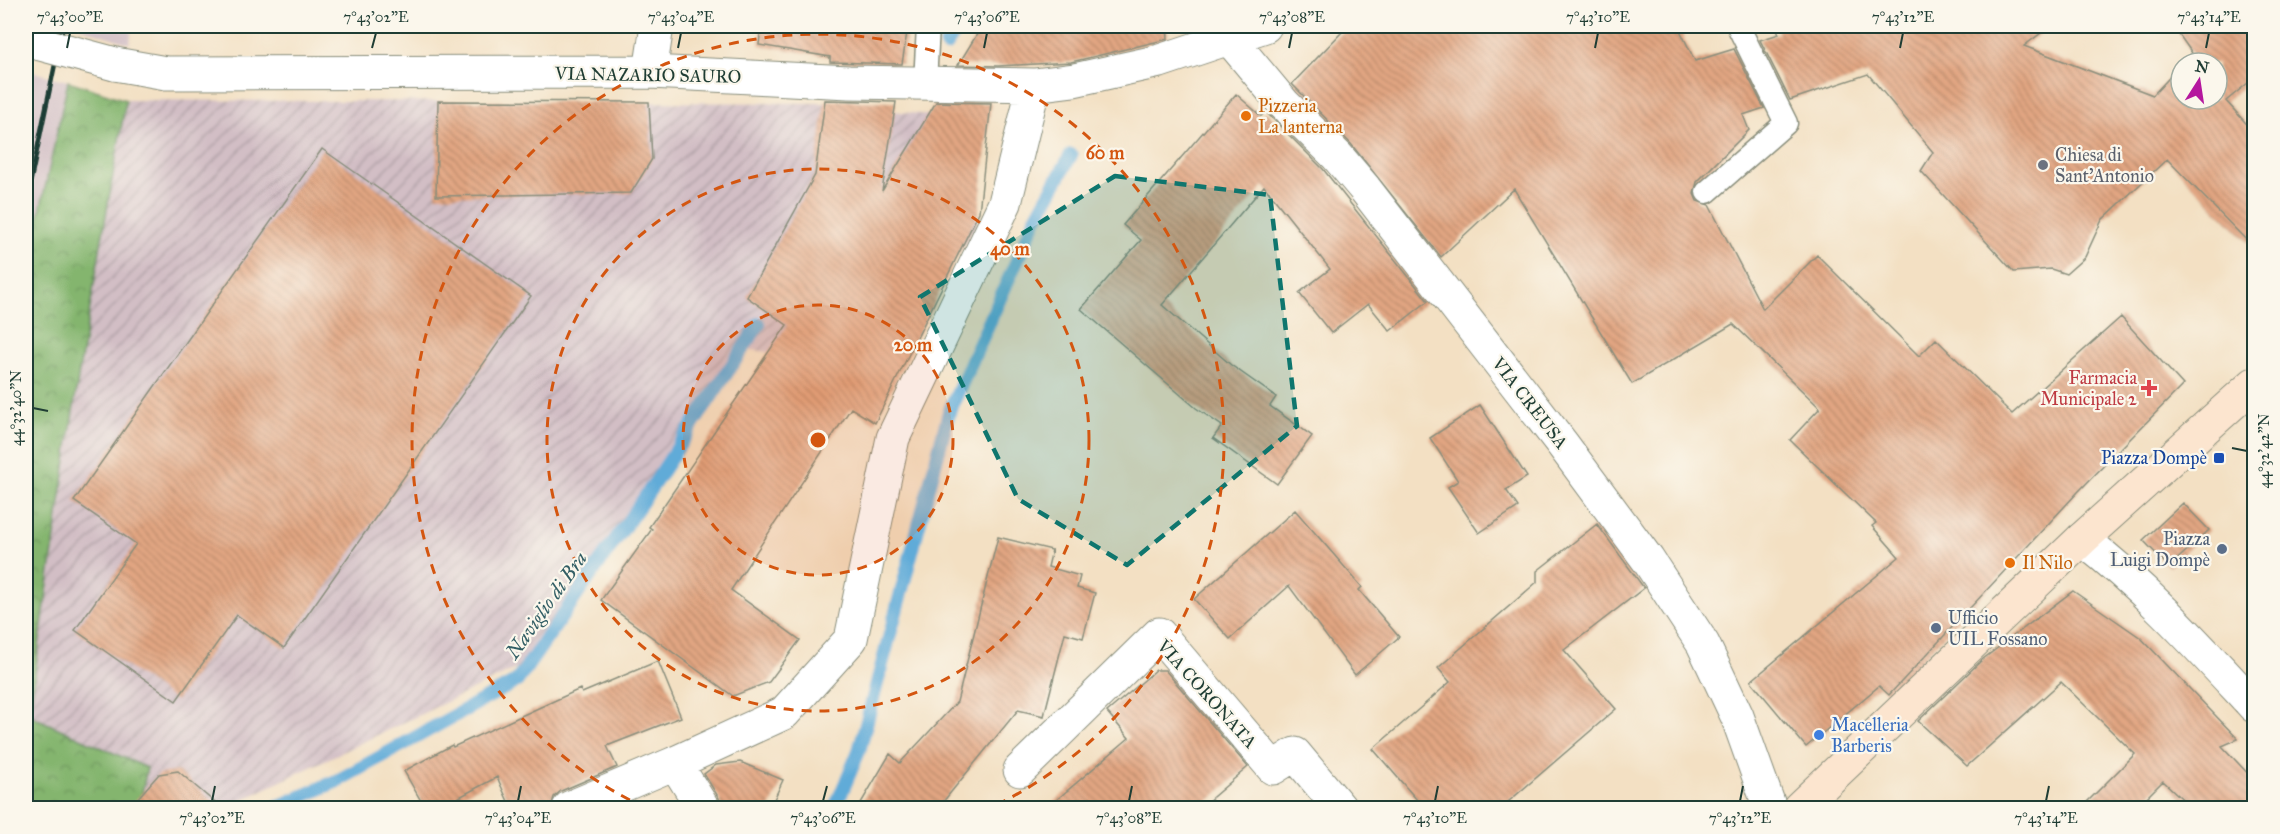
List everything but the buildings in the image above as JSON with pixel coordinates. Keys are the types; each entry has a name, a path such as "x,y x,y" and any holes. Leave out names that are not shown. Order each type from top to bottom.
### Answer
{"main road":[{"path":"1799,808 2082,539 2254,384"}],"street":[{"path":"650,72 657,26"},
{"name":"VIA NAZARIO SAURO","path":"26,40 115,64 166,73 650,72 837,81 1034,85 1074,80 1160,61 1265,26"},
{"name":"VIA CREUSA","path":"1229,38 1284,105 1337,156 1365,189 1563,445 1648,560 1703,644 1737,716 1770,808"},
{"path":"569,808 784,713 851,639 893,438 1005,203 1034,85"},
{"path":"2082,539 2121,569 2174,620 2254,706"},
{"name":"VIA CORONATA","path":"1020,770 1159,634 1273,768 1295,754 1340,808"},
{"path":"675,763 703,808"}],"lane":[{"path":"925,83 928,26"},
{"path":"1707,192 1786,123 1738,26"}],"highlighted area":[{"path":"1115,176 1270,195 1297,426 1127,565 1018,499 920,297"}],"shaded area":[{"path":"76,26 132,26 130,44"},
{"path":"26,70 68,81 26,276"},
{"path":"126,100 824,103 989,122 977,225 956,258 875,423 767,352 743,349 530,662 225,808 139,808 147,768 29,715 79,371"}],"green space":[{"path":"68,81 126,100 79,371 29,715 147,768 139,808 26,808 26,276"}],"waterway":[{"name":"Naviglio di Bra","path":"946,45 959,26"},
{"path":"835,808 859,751 949,412 1036,218 1071,155"},
{"name":"Naviglio di Bra","path":"275,808 337,781 517,681 648,493 759,324"}],"railway":[{"path":"26,54 32,26"},
{"path":"26,203 63,26"}],"place":[{"name":"Pizzeria La lanterna","path":"1246,116"},
{"name":"Chiesa di Sant'Antonio","path":"2043,165"},
{"name":"Farmacia Municipale 2","path":"2149,388"},
{"name":"Piazza Dompè","path":"2219,458"},
{"name":"Piazza Luigi Dompè","path":"2222,549"},
{"name":"Il Nilo","path":"2010,563"},
{"name":"Ufficio UIL Fossano","path":"1936,628"},
{"name":"Macelleria Barberis","path":"1819,735"}]}
